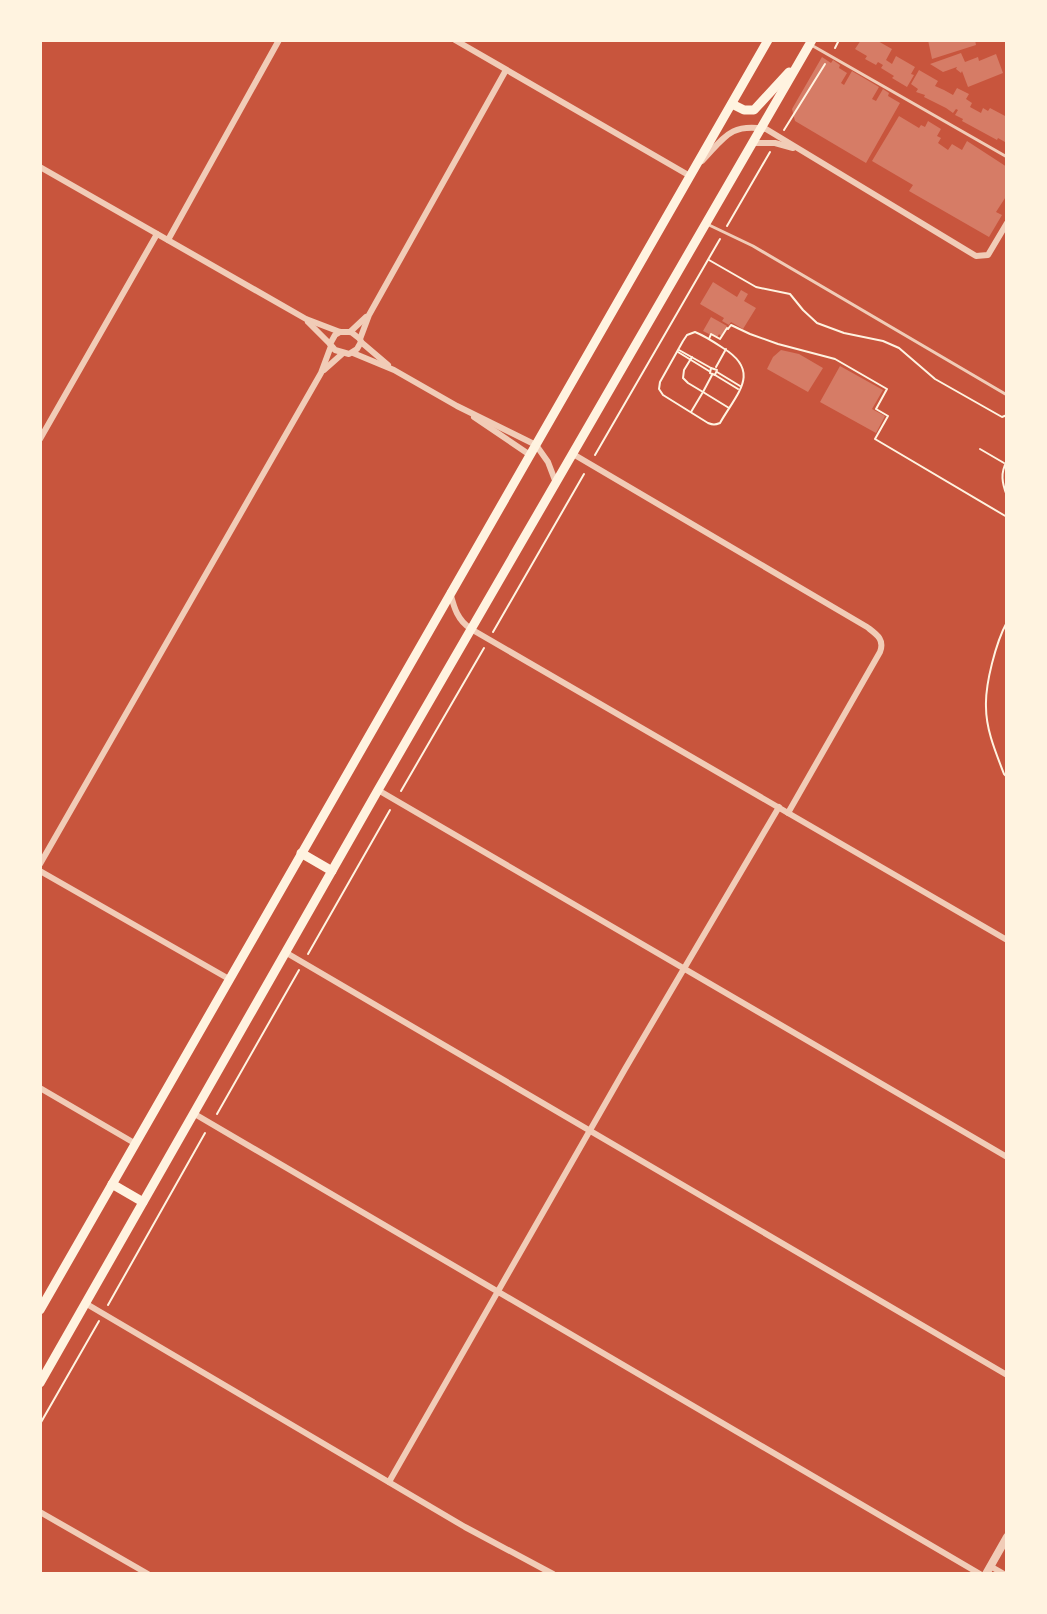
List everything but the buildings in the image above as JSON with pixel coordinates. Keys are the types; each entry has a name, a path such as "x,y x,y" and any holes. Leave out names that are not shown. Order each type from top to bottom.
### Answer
{"main road":[{"path":"40,1310 768,40"},
{"path":"40,1383 378,790 811,42"},
{"path":"732,104 744,110 754,110 802,58"},
{"path":"301,853 332,871"},
{"path":"112,1184 143,1202"}],"street":[{"path":"168,240 279,40"},
{"path":"455,40 691,174 732,131 745,127 760,128 773,132 976,256 988,255 1007,223"},
{"path":"353,353 361,341 369,315 506,70"},
{"path":"752,143 775,143 796,148"},
{"path":"40,167 306,319 340,332 350,332 394,370"},
{"path":"40,439 157,234"},
{"path":"350,332 369,315"},
{"path":"306,319 342,354 353,353 394,370 457,406 536,445 543,453 556,483"},
{"path":"40,864 321,373 331,339 340,332"},
{"path":"321,373 342,354"},
{"path":"457,406 530,455"},
{"path":"40,417 49,423"},
{"path":"573,454 880,637 882,648 878,656 788,813"},
{"path":"450,592 462,623 471,629 1007,940"},
{"path":"378,790 1007,1157"},
{"path":"389,1482 779,807"},
{"path":"40,871 229,979"},
{"path":"285,952 1007,1375"},
{"path":"40,1088 136,1144"},
{"path":"193,1113 985,1571 1004,1574"},
{"path":"85,1303 389,1482 553,1574"},
{"path":"40,1512 148,1574"},
{"path":"985,1571 1007,1537"}],"lane":[{"path":"811,42 1007,157"},
{"path":"706,223 753,246 1007,395"}],"path":[{"path":"40,1424 724,231"},
{"path":"708,260 756,287 790,294 817,323 899,348 935,379 1002,417 1007,415"},
{"path":"709,339 711,334 720,339 731,325 778,344 835,359 887,389 876,409 888,416 875,439 1007,517"},
{"path":"695,332 726,349 737,358 744,375 720,423 712,425 663,395 659,389 678,350 691,333 695,332"},
{"path":"691,412 726,349"},
{"path":"678,350 740,388"},
{"path":"691,358 683,378 729,408"},
{"path":"980,449 1006,462 1001,474 1007,496"},
{"path":"1007,622 990,674 986,708 992,740 1007,777"}]}
